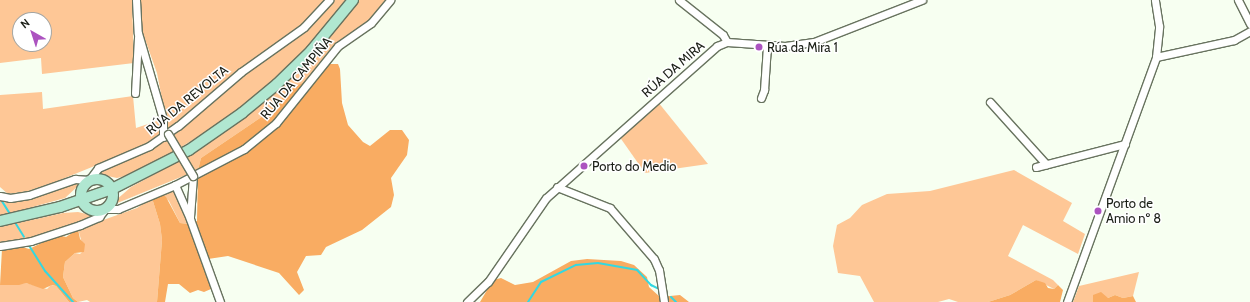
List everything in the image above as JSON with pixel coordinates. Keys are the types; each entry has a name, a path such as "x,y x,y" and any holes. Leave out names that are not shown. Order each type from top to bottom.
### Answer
{"main road":[{"path":"0,222 60,207 85,204 110,185 127,182 202,142 261,98 311,51 353,0"},
{"path":"60,207 85,184 100,179 110,185"},
{"path":"85,204 98,211 105,209 127,182"},
{"path":"85,184 85,204"},
{"path":"110,185 112,199"}],"street":[{"path":"135,93 138,33 136,0"},
{"name":"RÚA DA REVOLTA","path":"85,184 98,168 142,150 165,136 241,72 304,27 329,0"},
{"name":"RÚA DA CAMPIÑA","path":"105,209 118,209 175,185 244,149 276,124 338,46 370,23 390,0"},
{"path":"679,0 723,35 726,42 767,46 814,42 922,0"},
{"path":"1067,302 1156,57 1159,26 1155,0"},
{"path":"1238,0 1250,22"},
{"path":"1156,57 1172,52 1234,40 1250,31"},
{"path":"138,33 163,119 165,136 193,176 190,219"},
{"name":"RÚA DA MIRA","path":"467,302 488,282 532,218 557,187 717,46 726,42"},
{"path":"1158,45 1172,52"},
{"path":"761,98 764,90 767,46"},
{"path":"990,102 1046,164"},
{"path":"1036,167 1125,144"},
{"path":"0,196 10,198 29,195 75,179 85,184"},
{"path":"175,185 190,219 220,302"},
{"path":"557,187 610,208 654,258 659,270 664,302"},
{"path":"0,246 31,241 80,225 99,216 105,209"}],"shaded area":[{"path":"0,0 132,0 134,63 42,74 41,58 0,63"},
{"path":"141,0 325,0 297,30 168,130 157,73 141,28"},
{"path":"333,0 347,0 318,36 262,91 220,123 162,159 129,175 117,178 98,174 174,135 245,73 273,55 301,33 319,17"},
{"path":"359,0 388,0 367,23 331,48 306,83 288,92 266,114 201,158 198,170 115,204 115,201 131,187 190,155 233,126 275,92 312,56"},
{"path":"329,64 338,64 340,69 342,103 348,125 363,142 370,146 390,130 402,130 409,140 407,155 391,178 394,195 391,207 362,230 326,247 321,255 306,256 297,272 304,290 299,295 279,273 228,256 208,259 214,278 211,289 204,292 198,290 190,293 179,284 168,284 165,302 157,302 162,240 160,224 152,198 160,193 166,197 180,223 189,224 197,221 198,170 201,158 266,114 288,92 300,84 316,80"},
{"path":"42,92 43,109 133,96 136,128 160,120 161,134 144,146 55,182 28,191 8,194 0,187 0,95"},
{"path":"658,102 708,164 645,173 619,136"},
{"path":"1014,170 1072,203 1063,221 1085,234 1078,254 1023,225 1008,256 1053,280 1058,285 1054,289 1036,280 1010,295 988,302 958,302 949,299 938,302 874,302 860,276 838,273 833,246 837,225 850,218 862,205 887,194 930,191"},
{"path":"75,183 79,185 65,198 0,216 0,199 22,200"},
{"path":"174,188 182,211 189,224 180,223 169,201 160,193"},
{"path":"152,198 160,224 162,240 157,302 90,302 87,300 78,302 73,298 63,277 65,262 75,253 80,254 84,250 78,229 137,208"},
{"path":"78,212 91,215 88,219 32,238 0,242 0,227 63,213"},
{"path":"78,229 80,239 85,244 84,252 75,253 65,262 63,277 73,298 78,302 69,302 56,286 52,285 43,289 26,283 19,285 0,285 2,249 16,245 29,249 58,235 66,237"},
{"path":"587,259 621,261 634,265 647,277 649,287 660,297 680,295 689,302 480,302 493,280 501,278 515,285 533,282 571,261"},
{"path":"1139,272 1133,296 1123,298 1115,295 1108,298 1093,295 1093,302 1073,302 1079,286"},
{"path":"1036,280 1045,283 1048,288 1054,289 1058,285 1063,290 1060,302 988,302 1010,295"},
{"path":"26,283 47,289 51,285 56,286 69,302 0,302 0,285"},
{"path":"1101,292 1108,298 1115,295 1123,298 1133,296 1136,302 1093,302 1093,295"}],"waterway":[{"path":"0,198 10,214"},
{"path":"16,224 24,237"},
{"path":"30,247 45,271 73,302"},
{"path":"528,302 541,282 576,265 598,263 637,270 651,285 657,288"},
{"path":"671,297 676,302"}],"place":[{"name":"Rúa da Mira 1","path":"759,47"},
{"name":"Porto do Medio","path":"584,166"},
{"name":"Porto de Amio nº 8","path":"1098,211"}]}
